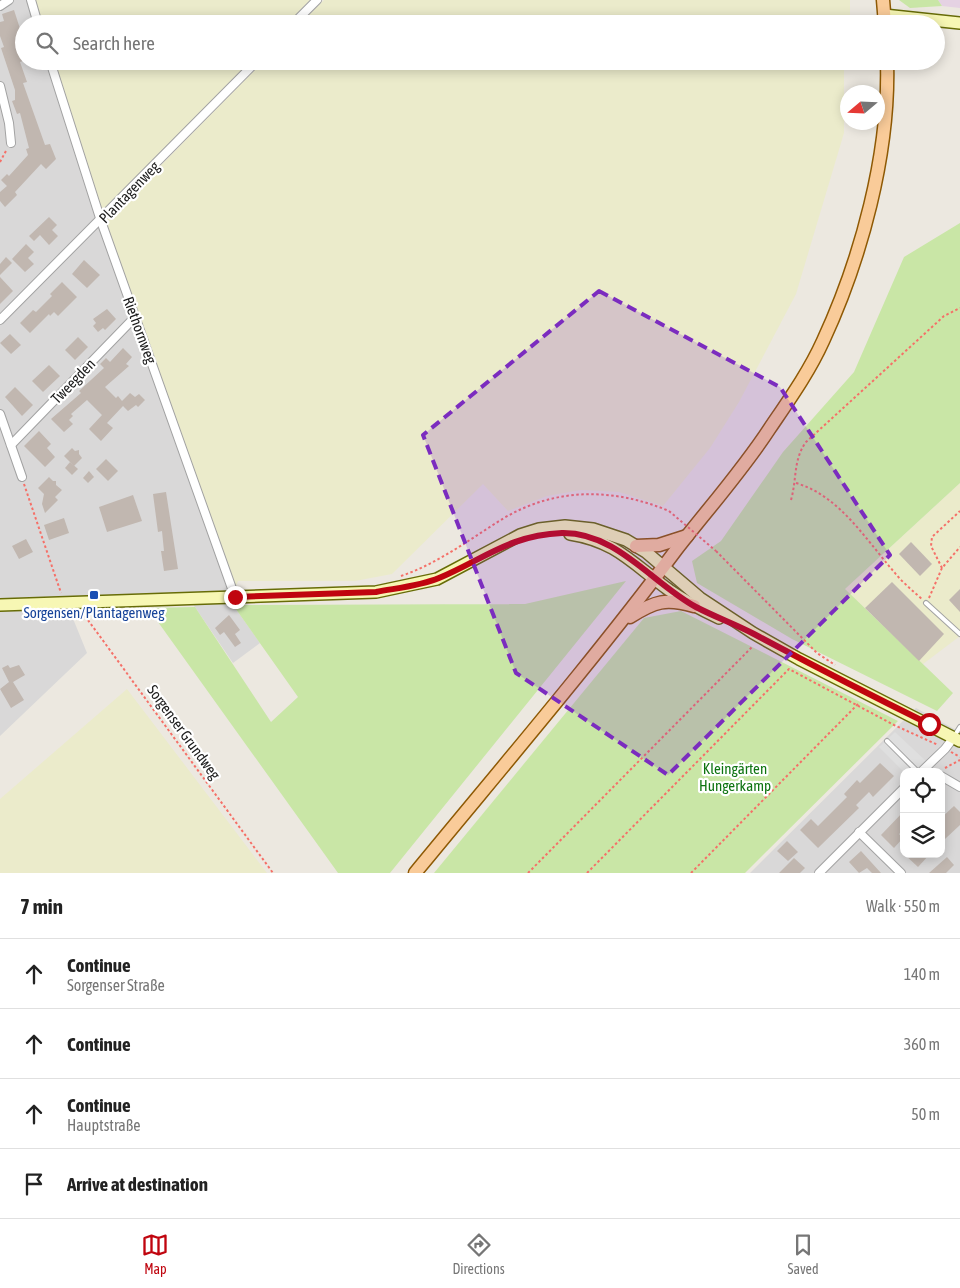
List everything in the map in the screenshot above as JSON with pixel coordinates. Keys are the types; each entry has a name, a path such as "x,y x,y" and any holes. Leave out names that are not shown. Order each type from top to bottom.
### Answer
{"main road":[{"path":"883,0 884,15"},
{"path":"945,22 960,23"},
{"path":"945,26 960,23"},
{"path":"415,873 622,623 770,428 822,342 858,251 871,202 881,142 887,70"},
{"path":"0,605 376,592 437,579 526,533 565,526 593,529 636,546 700,598 757,635"},
{"path":"498,547 540,534 565,533 591,537 615,548 694,606 757,635 957,739"},
{"path":"636,546 659,545 687,536"},
{"path":"622,623 645,607 659,602 674,601 694,606"}],"street":[{"path":"0,6 9,0"},
{"path":"31,0 35,15"},
{"path":"302,15 316,0"},
{"name":"Riethornweg","path":"53,70 101,221 235,597"},
{"name":"Plantagenweg","path":"0,320 101,221 248,70"},
{"path":"0,86 9,123 11,143"},
{"name":"Tweegden","path":"11,445 135,317"},
{"path":"0,414 22,476"},
{"path":"924,768 957,739"},
{"path":"927,765 930,768"},
{"path":"945,778 960,787"},
{"path":"819,873 900,792"},
{"path":"859,832 901,873"}],"lane":[{"path":"926,603 960,634"},
{"path":"957,739 960,727"},
{"path":"887,740 915,768"}],"path":[{"path":"0,162 11,143"},
{"path":"791,500 796,483 796,462 806,442 944,316 960,308"},
{"path":"22,476 64,602"},
{"path":"796,483 823,495 842,510 896,575 926,603 936,585 942,568 960,547"},
{"path":"396,577 435,562 506,518 550,499 577,494 615,495 649,503 669,511 716,551 817,653"},
{"path":"942,568 931,546 932,537 960,511"},
{"name":"Sorgenser Grundweg","path":"84,601 85,616 273,873"},
{"path":"528,873 757,635"},
{"path":"587,873 789,669 945,749"},
{"path":"691,873 858,704 864,692"},
{"path":"945,768 960,760"}],"highlighted area":[{"path":"599,291 780,387 890,555 668,775 516,673 423,435"}],"shaded area":[{"path":"0,0 27,0 32,15 15,15 15,70 50,70 102,236 233,605 260,643 233,663 186,594 65,599 87,653 0,736"},
{"path":"938,0 960,0 960,8 942,6"},
{"path":"916,708 960,732 960,873 750,873"},
{"path":"895,732 926,761 919,768 900,768 879,747"}],"green space":[{"path":"35,0 310,0 296,15 40,15"},
{"path":"324,0 850,0 850,15 309,15"},
{"path":"899,0 938,0 942,6 910,8"},
{"path":"57,70 242,70 102,214"},
{"path":"255,70 844,70 844,85 840,85 840,130 844,130 844,133 796,294 739,402 710,448 663,506 619,492 581,490 547,496 508,511 483,484 392,574 355,581 238,581 236,586 104,223"},
{"path":"960,223 960,483 845,589 953,693 937,711 792,639 697,583 692,561 721,541 783,452 854,372 904,257"},
{"path":"960,483 960,636 923,664 845,589"},
{"path":"626,581 390,873 338,873 148,608 195,607 271,722 298,697 233,605 525,604"},
{"name":"Kleingärten Hungerkamp","path":"681,611 898,721 745,873 434,873 644,618"},
{"path":"127,689 267,873 0,873 0,799"}],"building":[{"path":"14,10 16,15 15,70 23,70 27,82 23,83 45,145 50,144 56,159 46,169 41,164 15,192 17,195 5,207 0,201 0,192 7,186 1,180 7,174 9,176 28,155 26,149 29,148 20,113 17,114 12,101 15,100 15,90 1,48 4,47 0,36 0,22 4,21 2,14"},
{"path":"49,217 57,225 52,230 58,236 49,245 40,235 34,241 29,236"},
{"path":"26,244 34,252 28,258 34,264 25,272 12,259"},
{"path":"6,257 12,263 0,275 0,264"},
{"path":"84,260 100,275 87,288 72,274"},
{"path":"0,277 13,291 0,304"},
{"path":"62,282 77,297 58,316 54,312 50,316 49,314 30,333 20,323 33,310 36,312 52,296 50,294"},
{"path":"107,309 116,319 105,330 103,328 98,332 93,326 96,323 93,319"},
{"path":"10,334 21,345 11,354 0,343"},
{"path":"78,337 88,347 75,360 65,350"},
{"path":"123,348 132,357 126,364 129,366 105,387 122,401 130,393 135,397 139,394 145,400 138,407 136,405 128,411 123,406 107,423 113,428 101,441 89,429 102,415 87,400 71,414 73,416 69,420 73,424 64,432 51,419 81,393 79,391 104,368 100,364 106,358 110,362"},
{"path":"49,365 60,376 43,392 32,381"},
{"path":"15,387 33,405 22,416 5,397"},
{"path":"39,431 51,444 47,448 55,457 45,467 24,446"},
{"path":"72,448 75,451 79,450 82,458 74,466 64,456"},
{"path":"106,459 118,471 108,481 96,469"},
{"path":"70,462 78,469 72,475 65,468"},
{"path":"89,471 94,477 88,483 83,478"},
{"path":"49,477 56,481 56,485 62,490 55,497 58,500 45,513 42,504 44,494 38,488"},
{"path":"166,492 178,569 164,571 161,551 164,551 162,531 158,532 153,494"},
{"path":"133,495 142,521 107,532 99,507"},
{"path":"64,518 69,533 49,540 44,525"},
{"path":"26,539 33,552 19,559 12,546"},
{"path":"911,542 932,564 920,576 899,554"},
{"path":"892,582 944,634 919,661 865,608"},
{"path":"960,589 960,612 949,600"},
{"path":"229,615 240,630 235,634 241,643 235,647 224,632 220,635 215,628"},
{"path":"8,665 10,668 19,665 25,675 13,682 24,700 11,708 0,689 9,682 2,668"},
{"path":"880,763 894,776 873,797 869,792 856,805 859,808 818,848 800,830 811,819 818,826 847,797 844,794 857,780 860,783"},
{"path":"954,806 960,812 960,825 945,839 945,814"},
{"path":"900,815 900,841 894,848 881,835"},
{"path":"787,841 798,852 788,861 777,851"},
{"path":"861,851 881,873 872,873 867,868 859,873 849,862"},
{"path":"947,857 954,865 946,873 929,873"},
{"path":"794,858 805,868 800,873 779,873"},
{"path":"908,858 926,858 918,867"}],"place":[{"name":"Sorgensen/Plantagenweg","path":"94,595"}],"route":[{"path":"235,597 376,592 437,579 498,547 540,534 565,533 591,537 615,548 694,606 753,633 799,659 929,724"}]}
